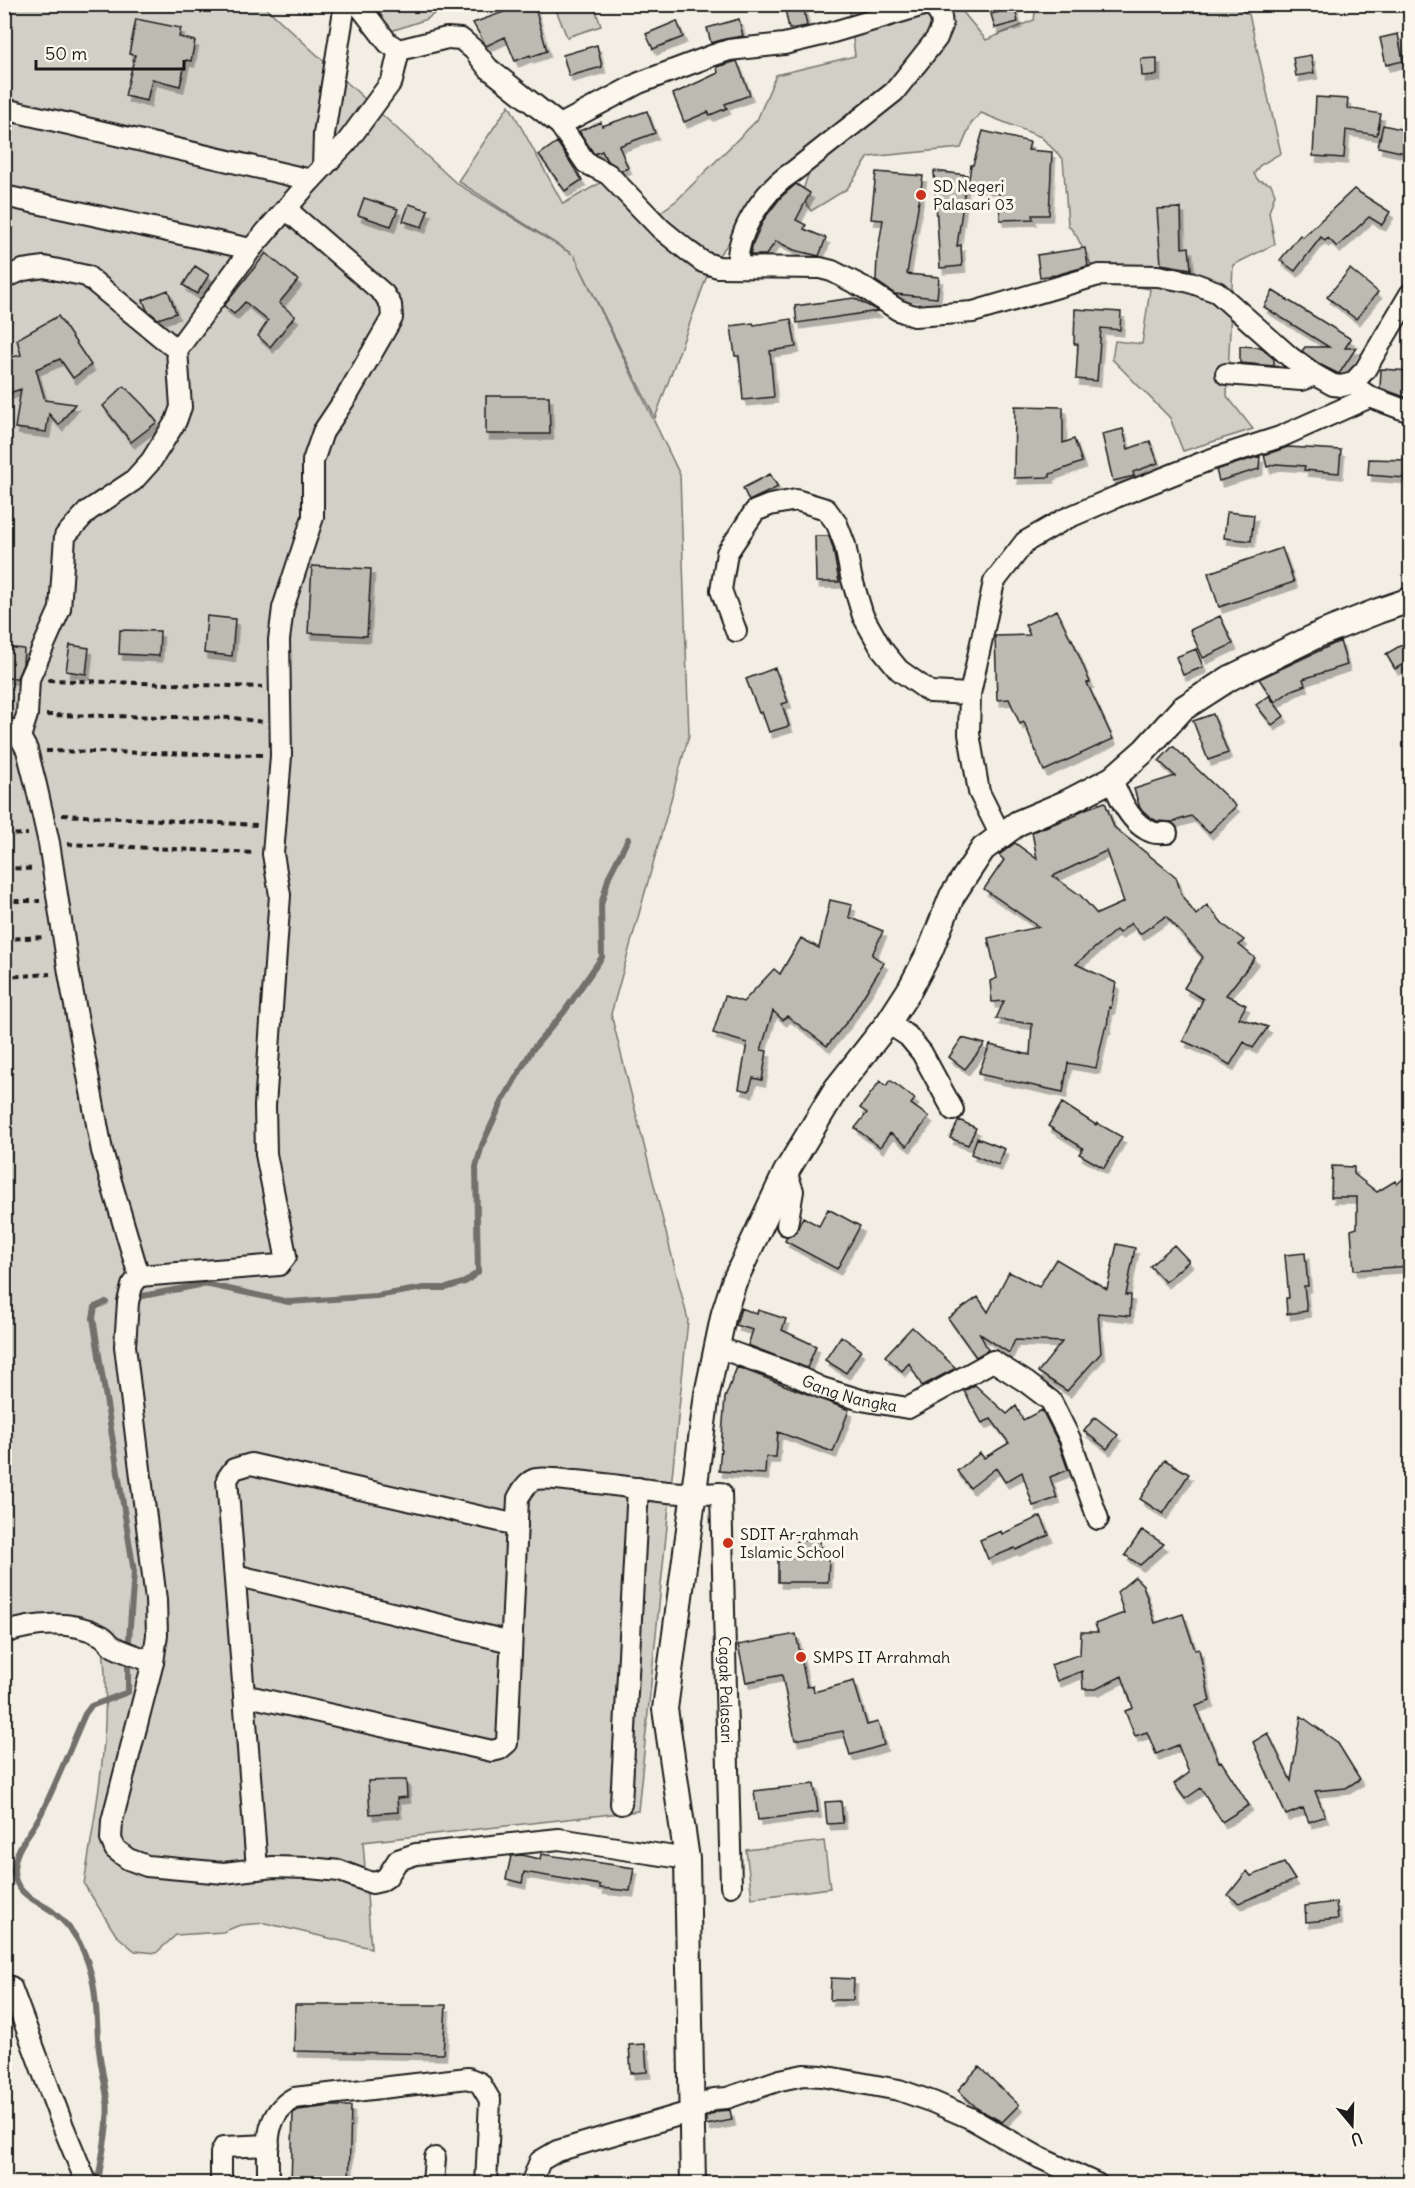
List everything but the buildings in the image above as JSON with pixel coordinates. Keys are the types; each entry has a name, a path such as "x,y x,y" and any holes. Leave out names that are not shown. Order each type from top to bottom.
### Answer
{"main road":[{"path":"693,2184 687,1859 665,1709 707,1394 724,1313 734,1282 786,1172 836,1089 888,1023 910,989 930,951 952,896 983,849 1018,823 1068,802 1112,779 1145,750 1182,709 1230,678 1320,634 1378,610 1410,600"}],"street":[{"path":"317,173 345,4"},
{"path":"358,4 388,43 399,50 447,38 461,39 474,50 488,68 561,125 586,163 608,174 662,229 688,251 703,262 718,267 820,268 863,287 898,310 914,316 973,312 1099,275 1131,274 1179,280 1217,292 1290,357 1315,375 1333,385 1341,386 1353,383 1365,370 1410,294"},
{"path":"561,125 639,83 729,50 784,44 928,4 935,8 941,16 942,26 937,38 894,92 781,179 752,216 738,250 738,267"},
{"path":"399,50 392,81 347,142 251,249 177,350 181,407 176,421 151,461 133,481 88,511 65,536 60,609 29,679 27,715 17,738 43,814 69,973 102,1151 133,1288 125,1346 156,1600 157,1635 147,1660 114,1811 111,1839 115,1849 128,1859 147,1866 224,1874 257,1869 309,1868 340,1871 372,1882 381,1881 387,1877 398,1860 416,1854 559,1839 687,1859"},
{"path":"4,109 317,173"},
{"path":"4,196 251,249"},
{"path":"133,1288 279,1264 286,1256 266,1154 266,1106 279,895 273,854 281,756 279,640 283,608 313,517 314,461 323,432 347,396 392,318 391,304 384,294 286,209"},
{"path":"4,278 22,270 44,267 87,276 177,350"},
{"path":"1226,374 1301,380 1315,375"},
{"path":"1353,383 1363,394 1410,412"},
{"path":"1001,836 979,792 969,734 970,694 994,582 1025,542 1065,519 1116,497 1209,460 1280,437 1370,397"},
{"path":"736,631 721,590 727,553 755,511 770,505 796,500 826,509 837,524 845,545 851,576 863,616 881,648 899,670 930,692 970,694"},
{"path":"1112,779 1118,796 1139,824 1153,832 1167,833"},
{"path":"888,1023 908,1036 922,1053 953,1110"},
{"path":"786,1172 793,1191 787,1225"},
{"name":"Gang Nangka","path":"717,1347 792,1374 822,1388 861,1400 908,1408 993,1361 1051,1401 1070,1439 1098,1519"},
{"path":"257,1869 227,1479 234,1469 251,1464 517,1525"},
{"path":"244,1695 492,1751 500,1749 507,1743 518,1498 525,1485 535,1479 694,1495"},
{"path":"621,1804 638,1488"},
{"name":"Cagak Palasari","path":"694,1495 721,1493 730,1886"},
{"path":"235,1575 511,1642"},
{"path":"4,1633 23,1627 68,1625 99,1634 107,1638 111,1645 147,1660"},
{"path":"11,1987 87,2184"},
{"path":"531,2184 540,2162 557,2151 693,2111 714,2098 727,2098 796,2076 822,2076 847,2080 899,2090 933,2102 970,2118 1040,2158 1097,2184"},
{"path":"268,2184 270,2125 283,2104 294,2098 468,2078 480,2083 490,2100 486,2184"},
{"path":"221,2184 221,2153 225,2147 269,2145"},
{"path":"433,2184 435,2158"}],"path":[{"path":"29,679 280,688"},
{"path":"27,715 234,718 281,724"},
{"path":"17,738 281,756"},
{"path":"43,814 276,826"},
{"path":"49,843 273,854"},
{"path":"4,868 53,870"},
{"path":"4,901 59,901"},
{"path":"4,939 63,936"},
{"path":"4,977 69,973"}],"shaded area":[{"path":"4,5 263,5 456,183 572,254 458,181 509,105 563,204 607,179 647,222 677,200 757,120 776,75 855,56 849,5 957,5 986,40 1034,20 1036,5 1230,5 1249,14 1281,153 1259,166 1254,174 1258,180 1271,184 1275,194 1269,212 1275,244 1233,265 1227,396 1253,429 1183,451 1170,418 1112,359 1115,341 1142,344 1150,289 1089,279 1091,265 1076,235 1068,225 1063,159 1041,137 981,113 971,124 961,148 869,157 847,189 811,211 801,196 809,172 791,165 711,265 655,418 574,255 680,475 689,735 611,1014 688,1320 638,1811 363,1842 371,1948 265,1923 240,1925 223,1932 176,1935 156,1953 135,1951 116,1935 84,1884 105,1733 106,1702 102,1641 87,1633 5,1635"},
{"path":"363,5 446,5 427,19 385,33"},
{"path":"554,5 594,5 601,26 567,37"},
{"path":"824,1841 830,1888 752,1898 746,1850"}],"waterway":[{"path":"132,1298 205,1284 289,1302 376,1296 424,1288 446,1288 465,1282 478,1272 476,1167 482,1145 502,1102 532,1050 564,1012 602,957 601,905 609,876 628,839"},
{"path":"98,2184 108,2109 100,2061 94,1989 89,1966 79,1942 70,1929 52,1911 22,1891 15,1878 14,1870 21,1846 43,1810 85,1714 91,1706 128,1692 128,1653 134,1572 93,1318 95,1307 106,1302"}],"place":[{"name":"SD Negeri Palasari 03","path":"921,195"},
{"name":"SDIT Ar-rahmah Islamic School","path":"728,1543"},
{"name":"SMPS IT Arrahmah","path":"801,1657"}]}
